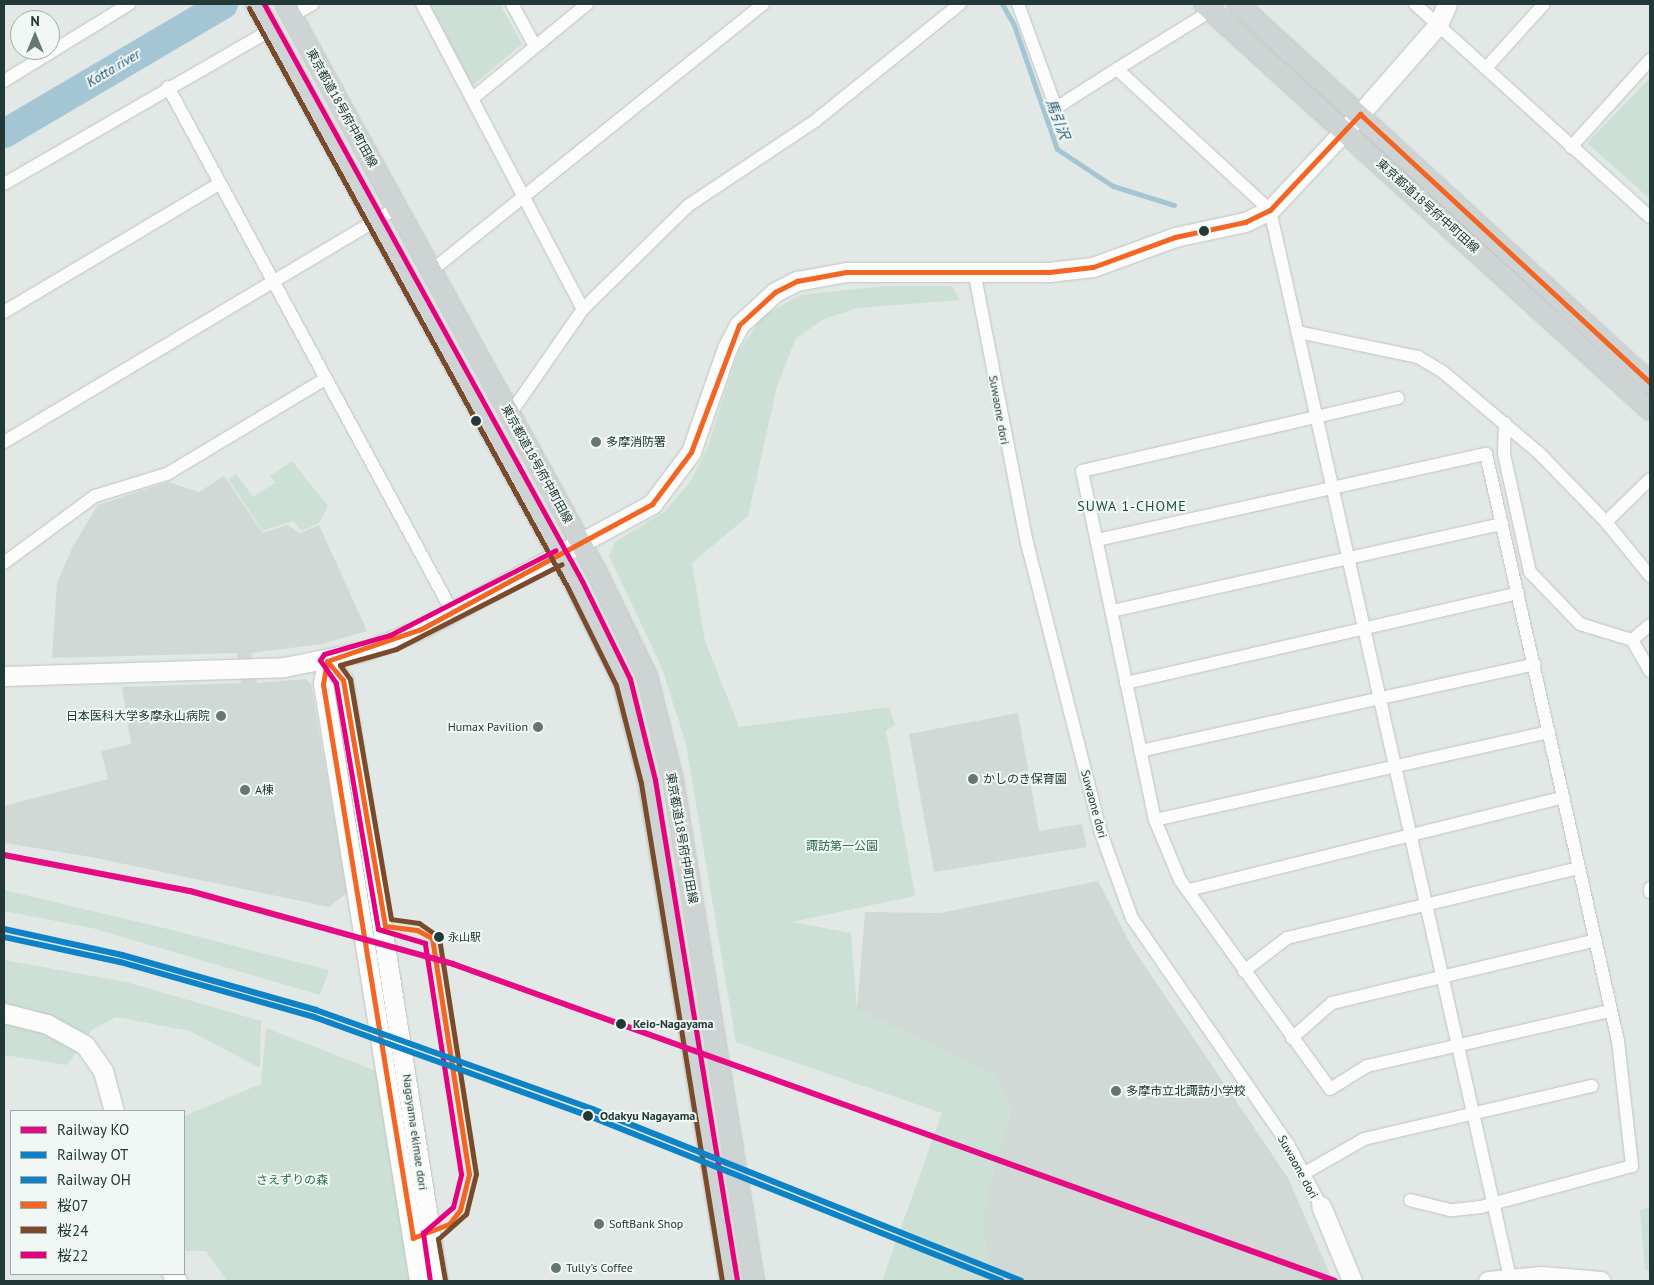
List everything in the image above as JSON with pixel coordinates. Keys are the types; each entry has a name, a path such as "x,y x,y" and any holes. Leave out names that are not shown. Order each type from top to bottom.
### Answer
{"main road":[{"name":"東京都道18号府中町田線","path":"1238,4 1360,114 1650,383"},
{"name":"東京都道18号府中町田線","path":"1208,7 1650,410"},
{"name":"東京都道18号府中町田線","path":"287,9 581,545 647,676 662,731 754,1281"},
{"name":"東京都道18号府中町田線","path":"264,17 559,556 623,682 638,735 730,1281"}],"street":[{"path":"4,80 129,4"},
{"path":"287,9 313,4"},
{"path":"422,4 527,197 583,308"},
{"path":"512,4 535,46"},
{"path":"473,98 588,4"},
{"path":"431,271 527,197 763,4"},
{"path":"510,414 583,308 689,205 815,121 960,4"},
{"path":"1018,4 1056,108 1208,7"},
{"path":"1414,4 1650,217"},
{"path":"4,676 255,669 327,661 393,642 581,545 652,504 671,484 691,452 727,348 739,325 775,292 797,281 837,274 1093,267 1175,237 1245,222 1270,210 1360,114 1438,25 1447,4"},
{"path":"1486,68 1544,4"},
{"path":"4,184 168,87 264,17"},
{"path":"1571,147 1650,60"},
{"path":"1116,69 1270,210 1318,416 1410,835 1428,905 1458,1045 1476,1114 1510,1278"},
{"path":"168,87 452,613"},
{"path":"4,312 219,184"},
{"path":"4,442 396,208"},
{"name":"Suwaone dori","path":"974,271 1006,449 1101,833 1132,918 1288,1144 1320,1206 1352,1281"},
{"path":"1298,332 1418,357 1505,423 1606,522 1650,576"},
{"path":"4,564 95,496 167,474 326,379"},
{"path":"1398,398 1082,471 1154,820 1189,890 1244,971 1330,1089 1367,1066 1610,1011"},
{"path":"1505,423 1504,454 1530,572 1580,624 1632,640 1650,671"},
{"path":"1097,540 1486,454 1596,940 1610,1011 1632,1166 1494,1200 1481,1207 1450,1210 1410,1200"},
{"path":"1606,522 1650,479"},
{"path":"1112,611 1502,524"},
{"path":"1126,683 1518,593"},
{"path":"1632,640 1650,625"},
{"name":"Nagayama ekimae dori","path":"327,661 343,680 438,1281"},
{"name":"Nagayama ekimae dori","path":"327,661 324,684 419,1281"},
{"path":"1140,751 1380,696 1535,664"},
{"path":"1154,820 1549,732"},
{"path":"340,783 360,780"},
{"path":"1189,890 1564,796"},
{"path":"1244,971 1287,938 1579,868"},
{"path":"1292,1038 1332,1002 1596,940"},
{"path":"4,1013 47,1024 85,1045 103,1071 114,1110"},
{"path":"1303,1174 1364,1139 1592,1086"},
{"path":"1488,1281 1510,1278 1601,1281"}],"shaded area":[{"name":"日本医科大学多摩永山病院","path":"224,476 263,533 287,525 300,533 319,525 367,631 322,644 251,653 257,683 306,679 311,684 347,893 329,907 91,857 4,843 4,806 108,779 101,751 131,744 122,687 241,683 237,653 52,658 57,583 73,546 98,505 168,482 199,492"},
{"name":"かしのき保育園","path":"1018,713 1039,831 1082,824 1087,847 934,872 909,734"},
{"name":"多摩市立北諏訪小学校","path":"1098,881 1132,947 1288,1178 1333,1281 1005,1281 985,1253 983,1209 1011,1109 993,1074 857,1010 865,912 940,913"}],"green space":[{"path":"430,4 500,4 522,44 472,86"},
{"path":"1650,78 1650,199 1587,143"},
{"name":"諏訪第一公園","path":"884,286 952,286 960,300 858,308 824,319 796,338 777,386 748,516 692,563 705,641 739,727 889,707 895,725 886,731 915,896 792,922 851,933 857,1010 993,1074 1011,1109 984,1209 985,1253 1005,1281 882,1281 942,1113 736,1042 686,744 662,668 609,556 615,542 664,512 690,482 707,449 738,353 762,317 800,295"},
{"path":"292,461 328,506 319,523 302,531 293,521 263,531 228,479 236,474 253,497 275,483 270,476"},
{"path":"4,890 329,970 320,995 92,928 4,911"},
{"path":"4,960 126,982 261,1021 260,1068 190,1031 116,1017 92,1030 67,1065 4,1055"},
{"name":"さえずりの森","path":"266,1028 377,1071 412,1281 227,1281 206,1251 185,1251 185,1116 261,1084"},
{"path":"1650,1207 1650,1271 1645,1269 1640,1210"}],"waterway":[{"name":"Kotta river","path":"4,133 223,4"},
{"name":"馬引沢","path":"1002,4 1014,25 1057,149 1113,186 1174,205"}],"rail line":[{"name":"KO","path":"4,855 190,891 453,964 1335,1281"},
{"name":"OT","path":"4,929 122,955 316,1010 592,1109 1021,1281"},
{"name":"OH","path":"4,937 120,962 314,1017 589,1116 1001,1281"}],"transit line":[{"name":"桜22","path":"264,4 582,581 630,679 655,780 737,1280"},
{"name":"桜24","path":"249,8 568,588 616,685 641,783 722,1281"},
{"name":"桜07","path":"327,661 421,629 652,504 691,452 739,325 775,292 797,281 846,272 1049,272 1093,267 1175,237 1245,222 1270,210 1360,114 1650,383"},
{"name":"桜22","path":"430,1281 423,1233 453,1207 461,1174 425,943 378,929 336,683 320,660 324,654 390,635 556,550"},
{"name":"桜24","path":"445,1280 438,1239 466,1214 476,1174 439,937 419,923 391,919 350,679 340,665 396,649 562,564"},
{"name":"桜07","path":"327,661 343,680 385,926 417,930 432,938 469,1174 460,1210 449,1224 413,1238 323,684 327,661"}],"place":[{"name":"多摩消防署","path":"596,442"},
{"name":"日本医科大学多摩永山病院","path":"221,716"},
{"name":"Humax Pavilion","path":"538,727"},
{"name":"かしのき保育園","path":"973,779"},
{"name":"A棟","path":"245,790"},
{"name":"永山駅","path":"439,937"},
{"name":"Keio-Nagayama","path":"621,1024"},
{"name":"多摩市立北諏訪小学校","path":"1116,1091"},
{"name":"Odakyu Nagayama","path":"588,1116"},
{"name":"SoftBank Shop","path":"599,1224"},
{"name":"Tully's Coffee","path":"556,1268"}],"district":[{"name":"SUWA 1-CHOME","path":"1132,506"}]}
